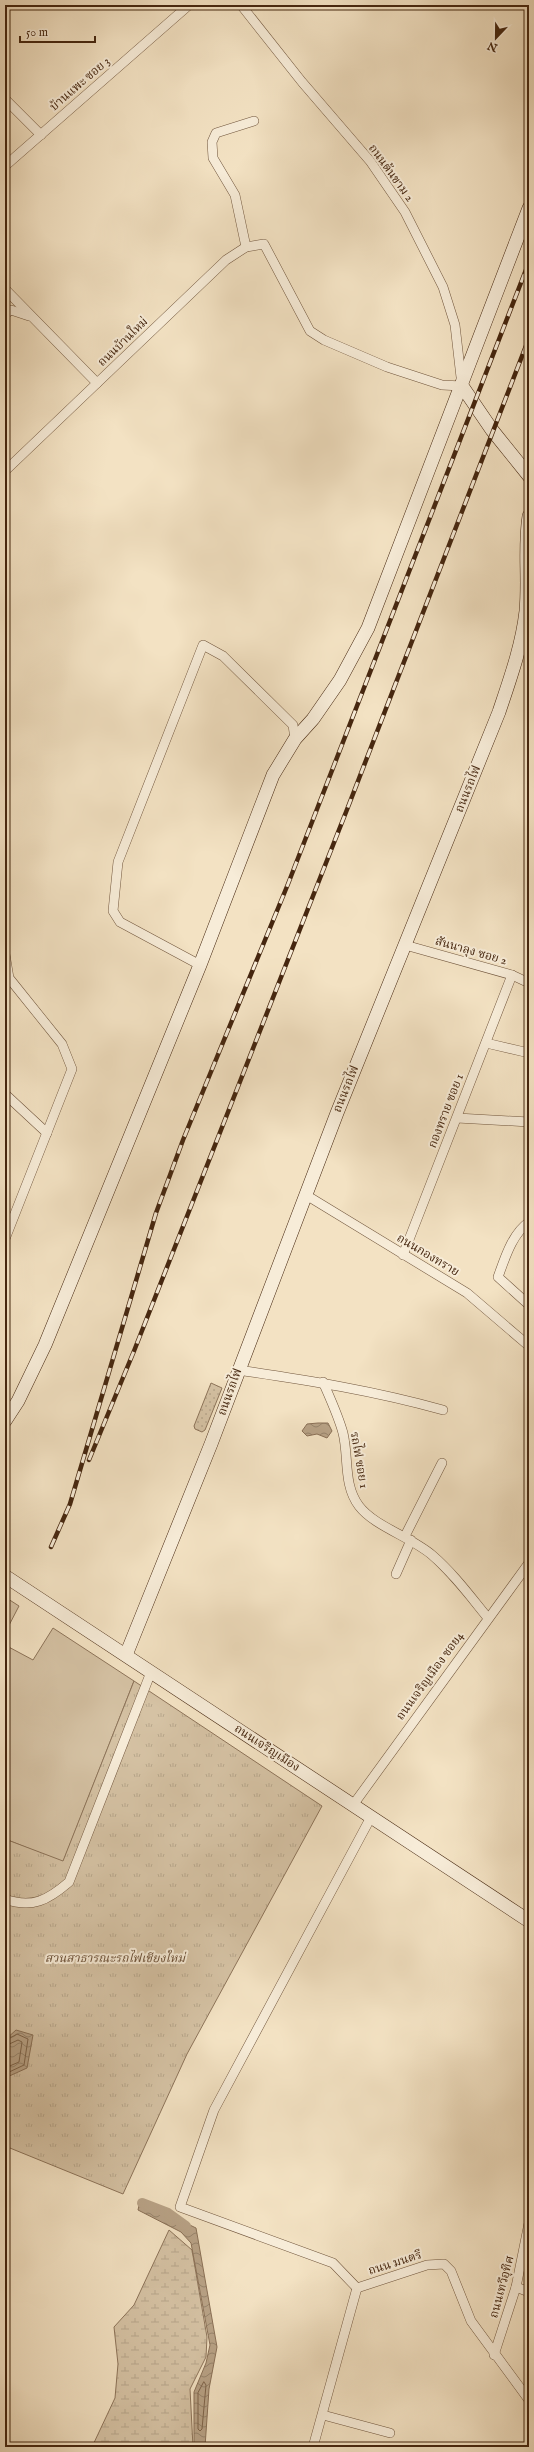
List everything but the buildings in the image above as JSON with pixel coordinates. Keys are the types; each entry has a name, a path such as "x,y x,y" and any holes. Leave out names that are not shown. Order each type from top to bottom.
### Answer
{"main road":[{"path":"5,1421 18,1401 45,1345 200,964 267,788 294,739 313,718 340,680 368,628 529,208"},
{"path":"462,386 492,430 529,476"},
{"name":"ถนนรถไฟ","path":"126,1655 167,1558 336,1113 499,712 518,655 526,610 527,531 529,516"},
{"name":"ถนนเจริญเมือง","path":"5,1576 529,1921"}],"street":[{"name":"บ้านแพะ ซอย 3","path":"5,166 189,5"},
{"name":"ถนนต้นขาม 2","path":"241,5 302,82 370,161 405,212 442,287 452,317 459,353 462,386"},
{"path":"5,99 41,135"},
{"path":"246,247 235,195 213,158 212,142 216,133 254,121"},
{"name":"ถนนบ้านใหม่","path":"5,471 226,260 246,247 264,244 310,331 324,340 387,368 442,385 462,386"},
{"path":"5,289 97,383"},
{"path":"5,314 11,310 26,316 30,315"},
{"path":"200,964 120,922 114,911 118,862 203,645 223,656 293,725 294,739"},
{"name":"สันนาลุง ซอย 2","path":"405,945 512,975 529,983"},
{"path":"5,954 7,978 62,1044 70,1059 72,1069 5,1239"},
{"name":"กองทราย ซอย 1","path":"404,1255 512,975"},
{"path":"486,1043 529,1053"},
{"path":"5,1094 47,1133"},
{"path":"457,1118 529,1122"},
{"name":"ถนนกองทราย","path":"306,1194 467,1293 529,1346"},
{"path":"527,1227 507,1253 498,1278 529,1305"},
{"path":"238,1370 323,1382 389,1395 443,1410"},
{"name":"รถไฟ ซอย 1","path":"323,1382 342,1431 348,1478 352,1494 360,1507 373,1518 408,1538 431,1554 450,1572 488,1618"},
{"path":"396,1574 408,1538 442,1463"},
{"name":"ถนนเจริญเมือง ซอย4","path":"353,1805 529,1563"},
{"path":"5,1899 17,1903 33,1903 52,1897 69,1882 151,1672"},
{"path":"356,2288 333,2263 180,2207 214,2110 371,1817"},
{"name":"ถนนเทวีอุทิศ","path":"494,2355 516,2287 527,2240 529,2223"},
{"name":"ถนน มนตรี","path":"314,2447 356,2288 427,2265 444,2264 450,2271 471,2320 494,2355 529,2400"},
{"path":"516,2287 529,2292"},
{"path":"323,2415 390,2433"}],"green space":[{"path":"211,1383 222,1388 205,1430 202,1432 195,1429 194,1426"},
{"path":"5,1597 19,1606 5,1633"},
{"path":"53,1628 134,1681 63,1862 5,1839 5,1645 33,1660"},
{"name":"สวนสาธารณะรถไฟเชียงใหม่","path":"134,1681 322,1806 187,2054 123,2194 5,2146 5,1839 63,1861"},
{"path":"169,2230 192,2250 207,2337 206,2357 190,2389 193,2447 92,2447 115,2398 118,2364 114,2327 134,2305"}],"water":[{"path":"328,1423 332,1431 327,1438 317,1434 307,1436 302,1431 307,1424"},
{"path":"16,2030 33,2035 27,2068 5,2078 5,2040"},
{"path":"140,2201 196,2228 217,2347 209,2389 205,2447 194,2447 194,2392 206,2363 210,2345 191,2243 181,2232 138,2210"}],"waterway":[{"path":"142,2203 168,2213 186,2226"}],"railway":[{"path":"51,1547 70,1504 156,1213 183,1140 288,884 529,262"},
{"path":"89,1460 134,1351 348,807 529,338"}]}
